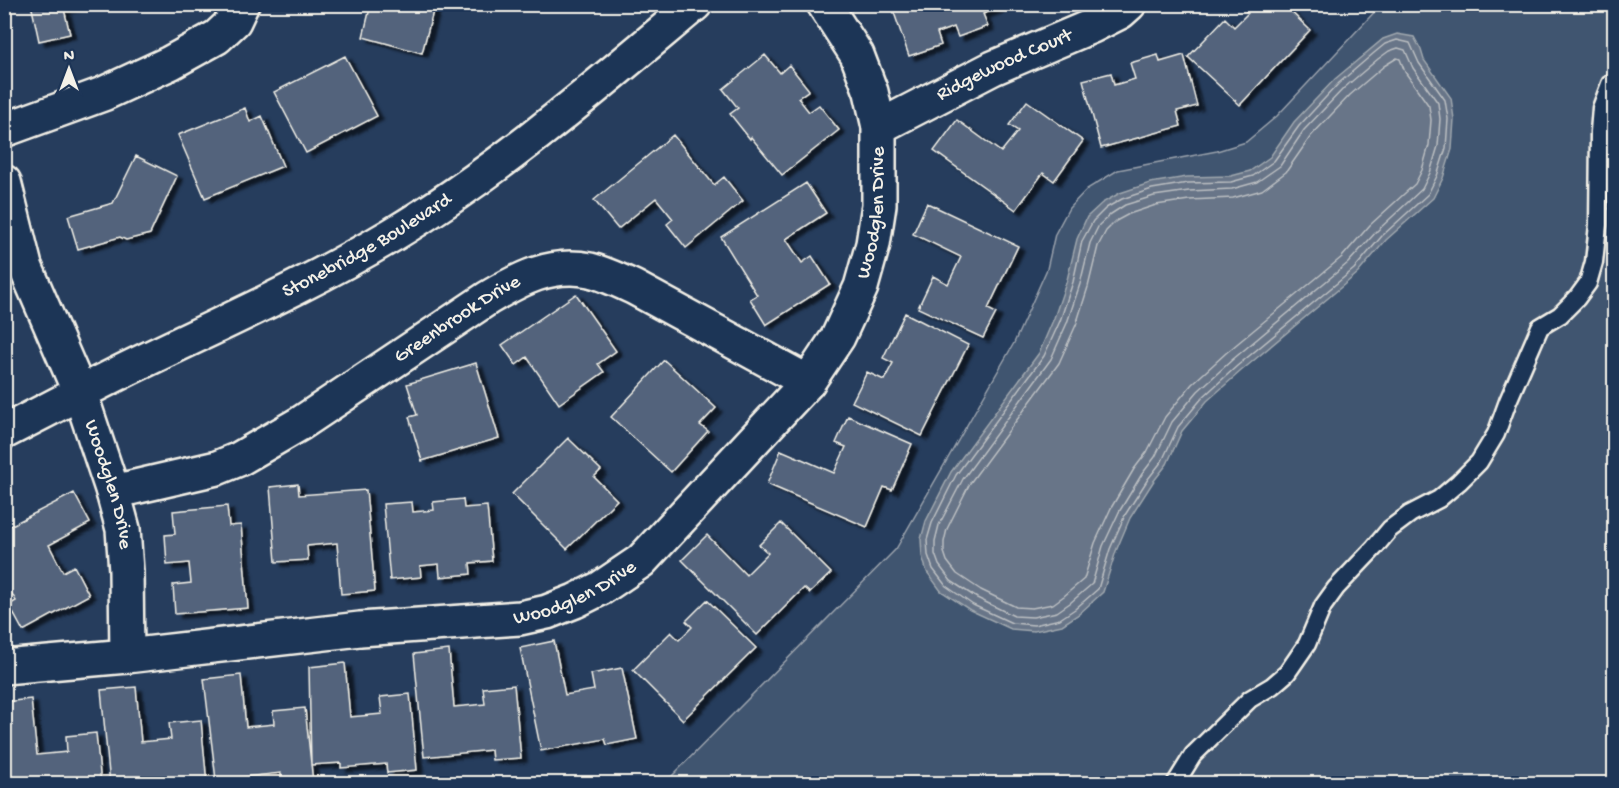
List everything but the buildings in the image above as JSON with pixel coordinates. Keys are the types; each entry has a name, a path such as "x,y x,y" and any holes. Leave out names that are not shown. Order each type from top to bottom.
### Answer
{"street":[{"path":"4,130 103,94 170,63 217,37 234,21 242,4"},
{"name":"Stonebridge Boulevard","path":"4,432 276,298 392,235 521,147 695,4"},
{"name":"Woodglen Drive","path":"4,182 25,266 80,393 123,529 127,656 360,629 520,618 575,602 601,588 641,561 808,382 838,338 861,287 873,244 879,205 879,127 871,92 857,55 824,4"},
{"name":"Ridgewood Court","path":"879,127 993,68 1092,26 1120,12 1129,4"},
{"name":"Greenbrook Drive","path":"113,492 217,468 239,459 301,423 488,297 518,280 542,271 576,268 608,276 808,382"},
{"path":"4,667 127,656"}],"lane":[{"path":"1175,783 1193,755 1250,699 1272,686 1287,673 1307,644 1323,606 1336,588 1390,529 1410,514 1439,499 1459,482 1479,462 1497,434 1508,401 1540,327 1560,315 1588,283 1594,262 1598,225 1601,108 1610,84 1614,82"}],"shaded area":[{"path":"1381,5 1614,5 1614,783 647,784 667,781 896,549 1014,343 1047,269 1055,234 1069,208 1087,189 1118,170 1217,151 1246,142 1277,116"}],"water":[{"path":"1397,34 1414,37 1424,60 1451,98 1454,119 1452,149 1443,178 1433,198 1386,240 1358,273 1207,401 1182,431 1167,464 1130,518 1116,551 1103,592 1079,614 1062,625 1034,631 1011,629 970,610 941,591 927,572 922,556 921,539 926,521 951,472 1039,353 1054,318 1067,280 1077,239 1087,217 1102,203 1120,193 1150,183 1187,177 1231,176 1250,171 1270,157 1294,122 1335,79 1383,39"}]}
